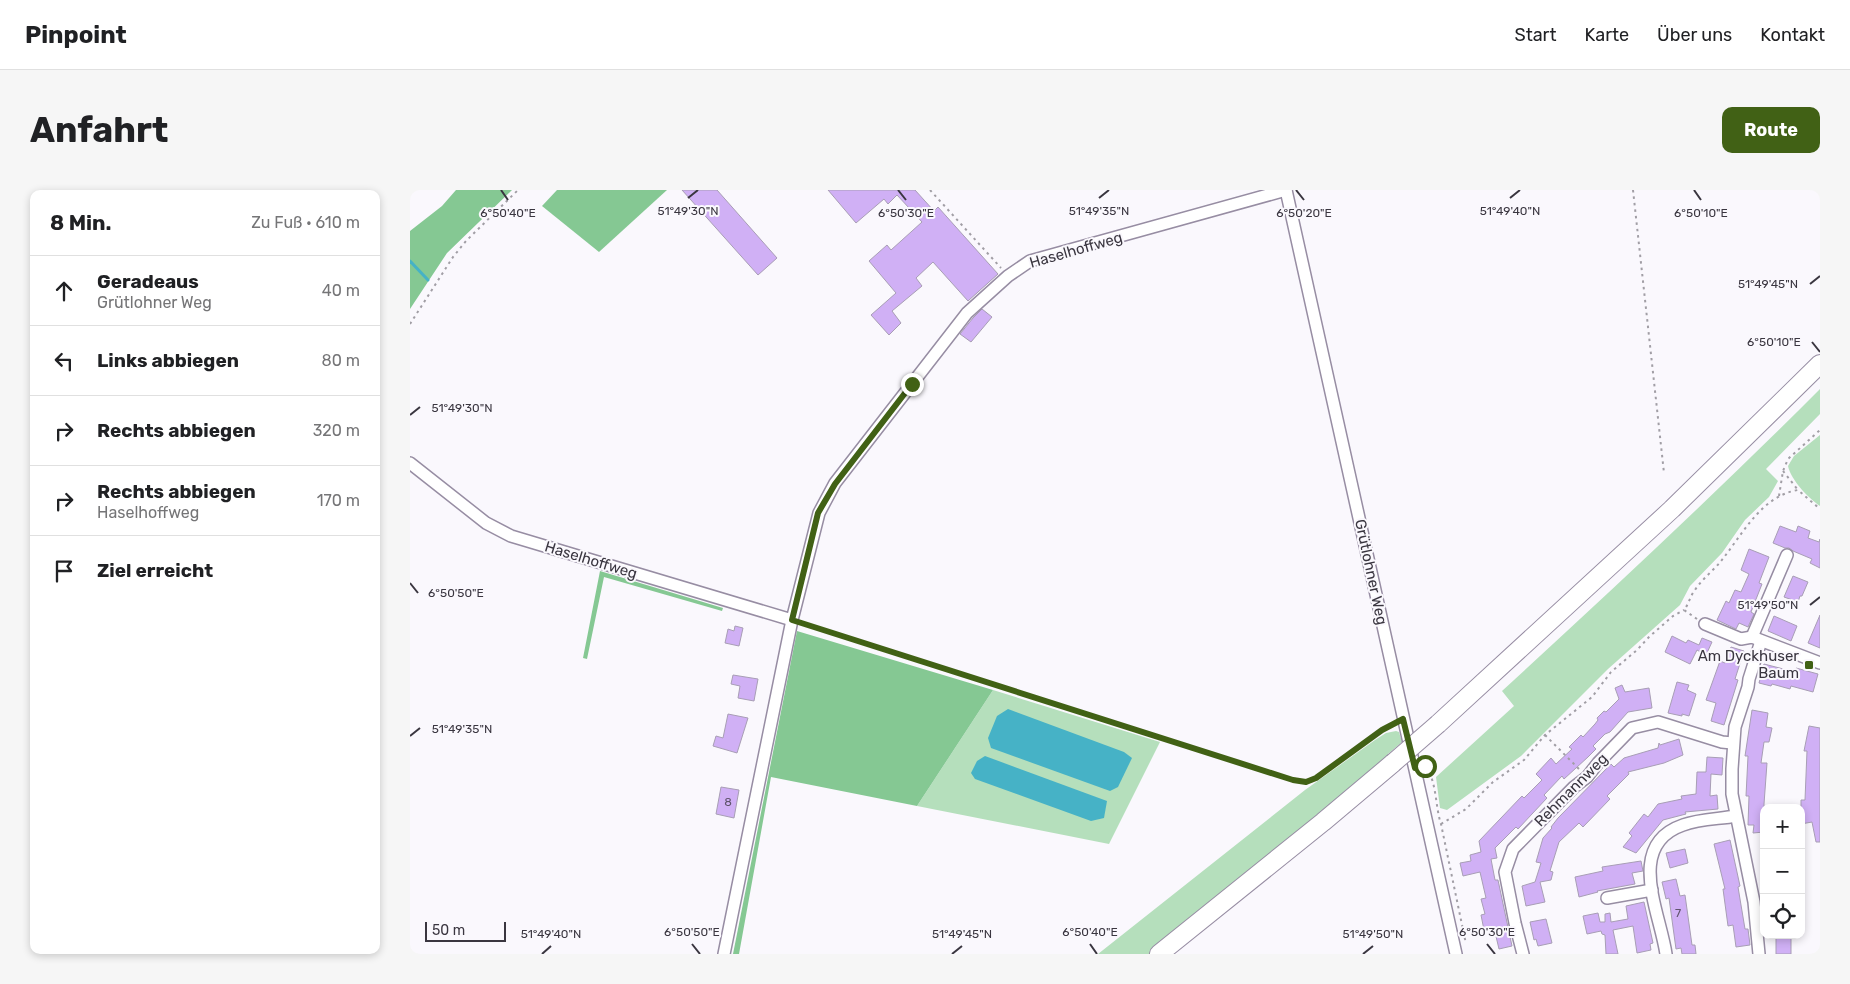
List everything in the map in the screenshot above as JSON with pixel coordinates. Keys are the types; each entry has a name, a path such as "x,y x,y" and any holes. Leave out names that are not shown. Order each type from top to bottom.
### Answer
{"highway":[{"path":"1440,728 1659,522 1820,364"},
{"path":"1165,953 1316,828 1395,767 1544,642 1652,541 1820,377"}],"street":[{"name":"Haselhoffweg","path":"724,954 792,620 818,513 835,484 967,313 1008,276 1030,261 1286,190"},
{"name":"Grütlohner Weg","path":"1286,190 1456,954"},
{"name":"Haselhoffweg","path":"410,463 486,523 511,536 792,620"},
{"path":"1760,954 1754,902 1732,794 1732,743 1735,727 1748,687 1757,639 1787,556"},
{"path":"1705,624 1741,639 1757,639 1820,663"},
{"name":"Rehmannweg","path":"1524,954 1515,923 1505,872 1513,849 1574,787 1587,777 1632,728 1658,722 1722,742 1732,743"},
{"path":"1666,954 1652,890 1649,864 1653,850 1660,839 1672,828 1736,816"},
{"path":"1607,898 1652,890"}],"path":[{"path":"410,324 466,242 518,190"},
{"path":"930,190 1008,276"},
{"path":"1633,190 1664,473"},
{"path":"1779,496 1783,471 1788,459 1820,430"},
{"path":"1783,471 1798,490 1820,509"},
{"path":"1441,824 1466,809 1489,785 1524,760 1545,735 1585,703 1612,672 1668,620 1684,610 1695,590 1720,562 1754,517 1779,496 1798,490"},
{"path":"1684,610 1705,624"},
{"path":"792,620 1293,780 1306,782 1316,778 1382,730 1403,719"},
{"path":"1545,735 1587,777"},
{"path":"1415,768 1425,766 1431,774 1466,945"}],"green space":[{"path":"456,190 512,190 447,253 410,309 410,231 442,206"},
{"path":"557,190 667,190 599,252 542,206"},
{"path":"1820,389 1820,414 1766,469 1778,481 1769,497 1745,520 1722,553 1690,586 1680,605 1608,669 1521,756 1447,810 1440,808 1436,777 1514,706 1502,691 1662,542"},
{"path":"1820,435 1820,506 1801,488 1788,466 1794,456"},
{"path":"600,571 723,608 722,611 604,577 587,659 583,658"},
{"path":"797,631 993,690 917,806 771,777 739,954 733,954"},
{"path":"993,690 1160,742 1109,844 917,806"},
{"path":"1399,732 1402,742 1388,756 1149,954 1098,954 1305,790 1375,740 1386,733"}],"water":[{"path":"1008,709 1124,752 1132,758 1118,787 1110,791 991,748 988,738 997,716"},
{"path":"985,756 1107,801 1104,818 1091,821 975,779 971,773 977,761"}],"building":[{"path":"682,190 717,190 777,258 758,275"},
{"path":"828,190 915,190 934,211 938,207 998,274 968,301 933,262 916,278 922,286 892,311 901,323 889,335 871,315 896,293 869,261 887,245 891,250 922,222 897,195 888,204 884,199 856,223"},
{"path":"982,309 992,317 971,342 960,334"},
{"path":"1780,526 1796,532 1798,526 1810,531 1808,538 1819,542 1820,539 1820,568 1810,563 1812,559 1773,543"},
{"path":"1749,549 1769,557 1759,583 1762,584 1751,612 1754,614 1748,627 1739,623 1736,629 1717,620 1726,601 1729,603 1735,590 1741,592 1749,574 1741,570"},
{"path":"1793,576 1808,582 1798,602 1784,597"},
{"path":"1820,615 1820,648 1808,643"},
{"path":"1774,616 1797,626 1791,641 1768,631"},
{"path":"735,626 743,628 739,646 725,643 728,629 734,631"},
{"path":"1672,636 1686,643 1688,640 1699,645 1702,638 1712,642 1706,655 1697,650 1690,664 1665,652"},
{"path":"1731,647 1744,651 1735,679 1738,680 1724,725 1711,721 1716,703 1706,700 1720,661 1725,663"},
{"path":"1764,664 1795,672 1796,668 1818,674 1813,692 1791,686 1790,689 1759,683"},
{"path":"733,675 758,679 754,701 738,698 740,686 731,684"},
{"path":"1677,682 1689,685 1687,690 1696,694 1689,716 1668,713"},
{"path":"1622,685 1625,692 1649,688 1652,708 1628,712 1610,732 1605,734 1593,746 1596,749 1588,757 1564,779 1562,776 1544,795 1547,798 1518,829 1516,827 1495,848 1497,858 1491,859 1495,880 1498,880 1512,946 1499,949 1494,928 1484,930 1481,915 1485,914 1481,899 1486,898 1480,872 1463,876 1460,863 1471,861 1470,855 1481,852 1479,841 1522,796 1524,798 1542,780 1536,774 1551,758 1556,764 1572,749 1569,747 1581,735 1583,737 1595,724 1598,720 1597,718 1619,699 1615,688"},
{"path":"1752,710 1768,713 1766,727 1772,728 1769,742 1764,742 1761,763 1767,763 1764,804 1760,804 1760,832 1753,833 1754,825 1748,825 1749,796 1746,796 1748,756 1745,756"},
{"path":"728,714 748,718 737,753 713,746 716,736 723,738"},
{"path":"1809,726 1820,728 1820,842 1816,842 1812,822 1805,823 1805,804 1801,804 1801,800 1805,800 1807,751 1804,751"},
{"path":"1679,739 1683,755 1664,763 1628,772 1629,774 1607,796 1610,799 1583,827 1579,823 1559,842 1550,871 1553,872 1551,880 1540,882 1545,902 1526,906 1522,886 1535,882 1541,863 1536,862 1543,838 1558,818 1611,764 1614,767 1624,758 1658,748 1659,743 1660,745"},
{"path":"1707,757 1723,758 1722,775 1711,774 1710,796 1717,795 1718,809 1685,812 1686,814 1663,820 1636,853 1623,847 1632,836 1629,833 1644,814 1648,817 1658,804 1682,799 1681,796 1696,794 1697,772 1706,772"},
{"path":"721,787 739,790 734,818 716,814"},
{"path":"1730,840 1740,886 1738,887 1745,929 1748,929 1750,945 1736,947 1733,925 1728,926 1723,889 1725,889 1714,844"},
{"path":"1685,849 1688,863 1670,868 1666,853"},
{"path":"1641,861 1643,871 1632,873 1635,884 1597,891 1579,897 1575,877 1603,871 1602,867"},
{"path":"1676,879 1680,896 1685,895 1692,945 1695,945 1696,954 1682,954 1681,948 1676,949 1669,898 1666,899 1662,882"},
{"path":"1644,902 1653,943 1650,944 1651,950 1637,953 1633,926 1613,930 1618,954 1606,954 1605,935 1601,931 1587,934 1583,916 1598,913 1600,922 1605,922 1605,914 1610,913 1611,922 1628,919 1626,906"},
{"path":"1546,919 1552,943 1538,946 1536,939 1534,940 1530,922"},
{"path":"1776,939 1791,939 1791,954 1776,954"}],"waterway":[{"path":"410,261 428,280"}],"place":[{"name":"Am Dyckhuser Baum","path":"1809,665"}],"route":[{"path":"912,384 835,484 818,513 792,620 1293,780 1306,782 1316,778 1382,730 1403,719 1415,768 1425,766"}]}
